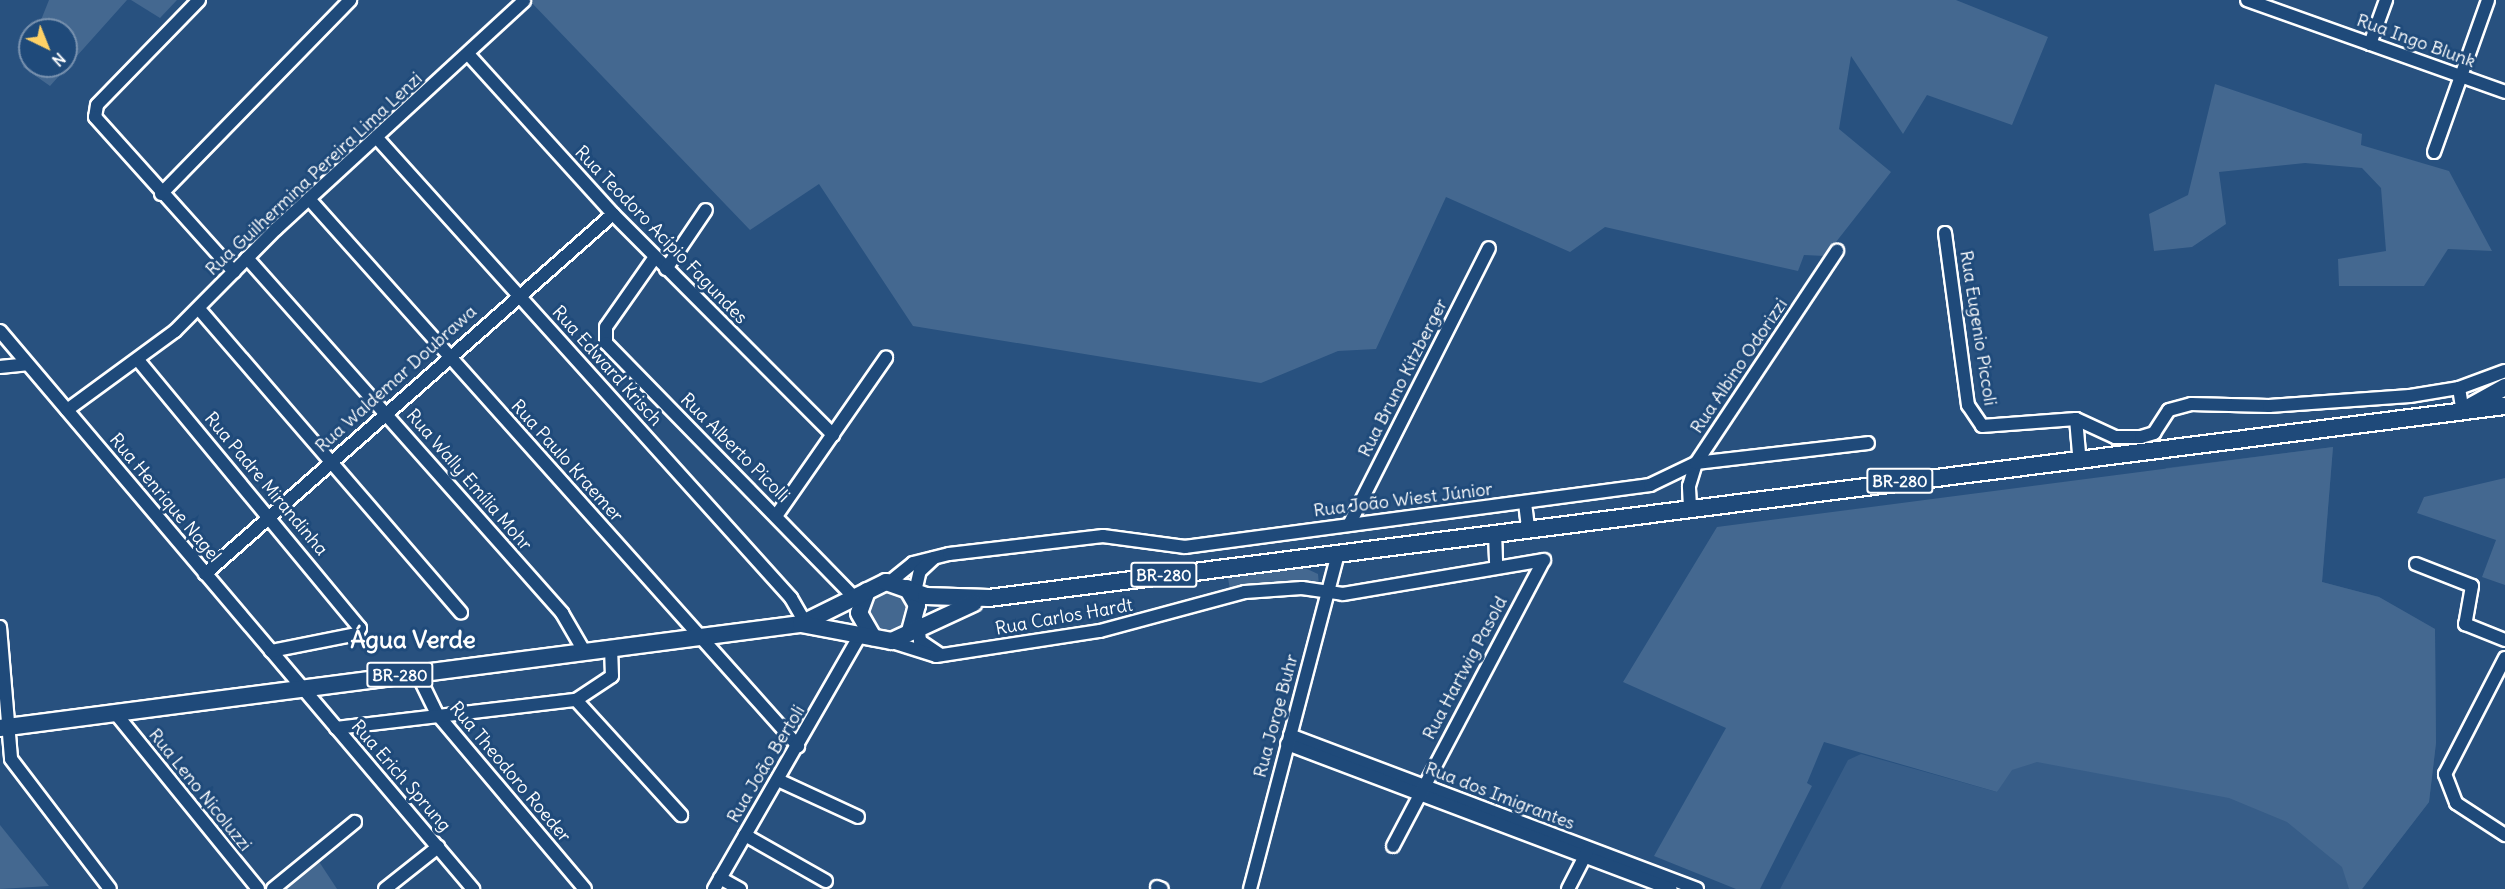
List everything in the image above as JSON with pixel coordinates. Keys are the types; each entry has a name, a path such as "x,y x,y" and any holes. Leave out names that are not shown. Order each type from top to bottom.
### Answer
{"highway":[{"path":"2466,407 2505,387"},
{"name":"BR-280","path":"891,581 912,592 989,598 2466,407 2505,398"},
{"path":"2466,407 2505,406"},
{"path":"830,621 861,598 891,581"},
{"path":"912,592 915,624"},
{"path":"861,598 872,635"},
{"name":"BR-280","path":"4,727 803,623 830,621 872,635 915,624 989,598"}],"street":[{"path":"199,0 94,110 161,194 234,272"},
{"path":"161,194 350,0"},
{"name":"Rua Ingo Blunk","path":"2247,0 2276,5 2370,44 2505,92"},
{"path":"2370,44 2386,0"},
{"path":"2434,152 2488,0"},
{"name":"Rua Guilhermina Pereira Lima Lenzi","path":"67,410 138,360 199,309 247,258 309,199 524,2"},
{"name":"Rua Teodoro Acípio Fagundes","path":"468,54 613,214 833,435"},
{"name":"Rua Edward Krisch","path":"377,138 790,598 803,623"},
{"name":"Rua Paulo Kraemer","path":"309,199 798,746"},
{"path":"666,269 706,210"},
{"name":"Rua Waldemar Doubrawa","path":"206,574 518,294 613,214"},
{"name":"Rua Eugenio Piccoli","path":"1946,233 1968,405 1982,426 2076,419"},
{"name":"Rua Bruno Kitzberger","path":"1349,525 1489,248"},
{"name":"Rua Albino Odorizzi","path":"1690,507 1689,486 1696,463 1837,251"},
{"name":"Rua Alberto Picolli","path":"655,257 606,327 606,343 838,579 861,598"},
{"name":"Rua Wally Emília Mohr","path":"247,258 568,621 584,651"},
{"path":"199,309 461,612"},
{"name":"Rua Henrique Nagel","path":"0,331 302,687"},
{"path":"776,516 886,358"},
{"name":"Rua Padre Mirandinha","path":"138,360 358,622 357,634 272,651"},
{"path":"0,367 27,364"},
{"path":"2158,447 2158,429 2169,410 2191,404 2269,406 2459,388 2505,371"},
{"path":"2459,388 2466,407"},
{"path":"2079,457 2076,419 2126,439 2158,429"},
{"name":"Rua João Wiest Júnior","path":"891,581 913,563 938,556 1103,536 1185,547 1663,483 1696,463 1868,443"},
{"path":"1525,503 1528,528"},
{"path":"1495,532 1496,566"},
{"name":"Rua Jorge Buhr","path":"1250,889 1338,553"},
{"path":"912,592 920,571 938,556"},
{"name":"Rua Carlos Hardt","path":"872,635 921,655 942,656 1100,631 1245,592 1302,588 1327,592 1431,582 1496,566 1544,560"},
{"name":"Rua Hartwig Pasold","path":"1393,846 1544,560"},
{"path":"2416,564 2472,586 2465,624 2505,640"},
{"path":"838,579 839,594 830,621 849,658"},
{"path":"915,624 920,641 942,656"},
{"path":"0,627 4,727 11,759 110,889"},
{"name":"Rua João Bertoli","path":"714,889 849,658 872,635"},
{"path":"336,728 437,714 576,700 612,676 611,648"},
{"path":"2505,658 2447,764 2446,784 2456,803 2505,835"},
{"name":"Rua Theodoro Roeder","path":"417,673 437,714 585,889"},
{"name":"Rua Erich Sprung","path":"302,687 473,889"},
{"path":"576,700 681,815"},
{"name":"Rua Leno Nicoluzzi","path":"116,714 258,889"},
{"name":"Rua dos Imigrantes","path":"1288,739 1524,830 1698,889"},
{"path":"780,777 860,814"},
{"path":"273,889 355,822"},
{"path":"745,835 826,881"},
{"path":"386,889 438,847"},
{"path":"1568,889 1587,853"},
{"name":"Rua dos Imigrantes","path":"1587,853 1670,889"},
{"path":"720,878 740,889"}],"shaded area":[{"path":"49,0 127,0 78,55 78,18 42,18"},
{"path":"131,0 177,0 160,18"},
{"path":"529,0 1956,0 2048,37 2012,125 1927,95 1903,134 1851,56 1839,129 1891,172 1825,256 1804,255 1798,271 1605,227 1570,252 1446,197 1376,349 1338,351 1261,383 913,326 819,184 750,230"},
{"path":"39,78 57,78 50,86"},
{"path":"2215,84 2362,134 2361,145 2449,171 2492,251 2448,249 2424,286 2339,286 2338,259 2386,251 2381,188 2362,168 2305,163 2219,172 2226,224 2192,247 2154,251 2149,214 2188,195"},
{"path":"2333,447 2322,582 2379,597 2435,629 2436,743 2429,802 2362,889 1780,889 1848,760 1861,754 1997,792 2166,468"},
{"path":"2333,447 2322,582 2379,597 2435,629 2436,743 2429,802 2362,889 2349,889 2342,867 2287,822 2229,798 2037,762 2012,770 1997,792 1824,742 1807,783 1812,786 1760,889 1736,889 1654,856 1726,728 1623,682 1717,527"},
{"path":"2505,478 2505,585 2482,577 2496,540 2417,513 2424,497"},
{"path":"1305,568 1318,574 1319,585 1231,595 1228,578"},
{"path":"888,589 903,596 910,611 903,626 888,633 873,626 866,611 873,596"},
{"path":"0,825 49,886 0,889"},
{"path":"318,860 337,889 279,889"}],"district":[{"name":"Água Verde","path":"413,640"}]}
